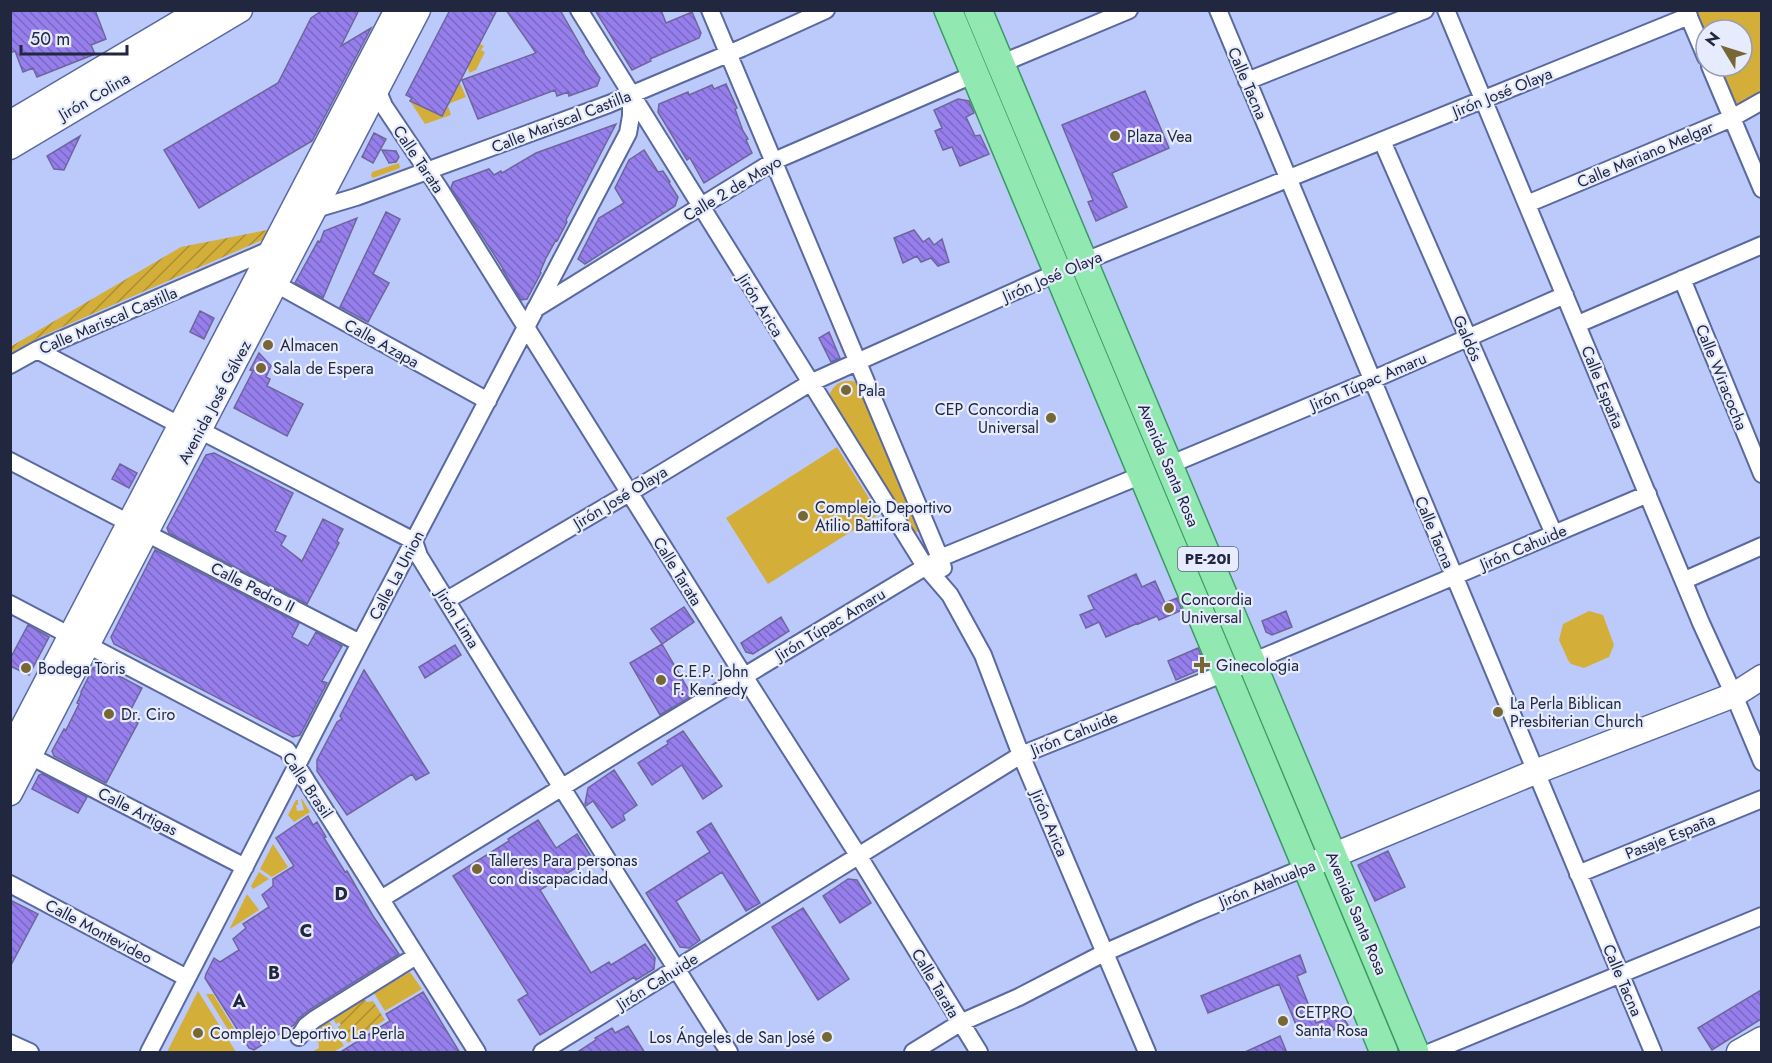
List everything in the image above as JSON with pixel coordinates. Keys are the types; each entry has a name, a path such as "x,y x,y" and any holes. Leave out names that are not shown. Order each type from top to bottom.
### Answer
{"main road":[{"name":"Jirón Colina","path":"10,123 201,10"},
{"name":"Jirón Colina","path":"10,147 240,10"},
{"name":"Avenida José Gálvez","path":"190,428 276,284 314,210 369,85 397,10"},
{"name":"Avenida José Gálvez","path":"10,793 16,750 79,640 190,428 272,249 290,215 369,85 418,10"},
{"name":"Avenida Santa Rosa","path":"948,10 1384,1053"},
{"name":"Avenida Santa Rosa","path":"978,10 1415,1053"},
{"name":"Jirón Atahualpa","path":"1306,867 1536,772 1734,695 1761,677"},
{"path":"1739,1053 1761,1039"}],"street":[{"name":"Jirón Arica","path":"579,10 925,566 950,595 983,655 1021,755 1147,1053"},
{"name":"Jirón Arica","path":"710,10 940,558 950,595"},
{"path":"1000,64 1129,10"},
{"name":"Calle Tacna","path":"1218,10 1653,1053"},
{"path":"1247,81 1425,10"},
{"name":"Calle España","path":"1446,10 1761,762"},
{"name":"Calle Mariscal Castilla","path":"290,215 356,197 427,172 631,94 825,11"},
{"path":"1688,13 1694,28"},
{"name":"Jirón José Olaya","path":"447,600 810,383 1058,272 1484,100 1688,13"},
{"name":"Calle 2 de Mayo","path":"534,309 774,161 975,74"},
{"path":"1715,78 1761,189"},
{"name":"Calle Tarata","path":"369,85 439,188 858,855 979,1053"},
{"name":"Calle La Union","path":"148,1053 534,309 628,133 631,94"},
{"name":"Calle Mariano Melgar","path":"1527,204 1732,118 1761,101"},
{"name":"Galdós","path":"1382,141 1554,534"},
{"path":"1578,324 1761,245"},
{"name":"Calle Mariscal Castilla","path":"10,364 37,350 272,249"},
{"name":"Calle Wiracocha","path":"1682,279 1761,474"},
{"name":"Calle Azapa","path":"276,284 488,401"},
{"name":"Jirón Túpac Amaru","path":"1169,465 1372,380 1565,295"},
{"path":"37,350 414,541"},
{"name":"Calle Pedro II","path":"10,461 360,643"},
{"name":"Jirón Túpac Amaru","path":"381,899 925,566 1142,475"},
{"name":"Jirón Cahuide","path":"542,1053 1021,755 1252,662 1648,494"},
{"name":"Jirón Lima","path":"414,541 419,556 729,1053"},
{"path":"1685,580 1761,546"},
{"name":"Calle Brasil","path":"10,604 287,750 477,1053"},
{"name":"Calle Artigas","path":"16,750 245,867"},
{"name":"Pasaje España","path":"1578,874 1761,799"},
{"name":"Jirón Atahualpa","path":"913,1053 960,1023 1019,997 1104,953 1306,867"},
{"name":"Calle Montevideo","path":"10,885 187,978"},
{"path":"1431,1053 1761,916"},
{"path":"298,1037 315,1019 416,956"},
{"path":"10,1043 30,1053"}],"shaded area":[{"path":"1696,11 1761,11 1761,93 1737,107 1725,78 1754,78 1754,18 1699,18"},
{"path":"474,41 484,46 481,50 485,52 476,70 469,73 468,66 479,48 473,44"},
{"path":"460,83 466,97 448,104"},
{"path":"410,101 434,103 431,111 443,115 448,106 451,115 425,124"},
{"path":"399,163 400,168 373,178 371,176 372,172"},
{"path":"267,230 271,233 267,238 38,338 11,353 10,347 181,247"},
{"path":"846,381 853,381 860,385 921,529 914,534 829,396 835,386"},
{"name":"Complejo Deportivo Atilio Battifora","path":"837,447 879,514 768,584 726,518"},
{"path":"1589,611 1603,615 1614,645 1609,657 1584,668 1571,664 1559,640 1563,624"},
{"path":"301,799 310,812 294,822 288,815 296,800 298,800 297,811 304,810"},
{"path":"273,844 288,867 272,877 260,869"},
{"path":"259,872 269,879 253,889 251,886"},
{"path":"247,894 259,910 230,929 230,928"},
{"path":"410,972 422,989 385,1011 374,993"},
{"name":"Complejo Deportivo La Perla","path":"198,991 236,1052 167,1052"},
{"path":"206,994 213,994 238,1035 235,1041"},
{"path":"364,999 367,1002 373,1001 385,1020 348,1043 338,1027 341,1025 339,1022 336,1024 333,1018"},
{"path":"329,1021 344,1046 333,1052 311,1052 319,1048 317,1029"}],"building":[{"path":"10,10 95,10 106,39 91,45 95,54 37,77 33,68 23,72 15,51 10,53"},
{"path":"323,10 359,10 341,46 371,28 312,141 199,208 164,150 278,83 311,18"},
{"path":"450,10 497,10 442,116 410,101 412,98 406,95"},
{"path":"506,10 560,10 600,78 597,86 569,96 568,92 557,96 555,90 478,119 462,80 536,53"},
{"path":"595,10 661,10 666,23 692,12 701,33 699,38 650,59 651,61 632,70"},
{"path":"726,84 737,108 735,109 752,153 704,183 690,158 687,160 658,112 659,104 688,92 689,95 712,85 714,89"},
{"name":"Plaza Vea","path":"1145,91 1169,148 1112,173 1127,207 1096,221 1088,202 1093,200 1062,125"},
{"path":"958,99 969,101 974,113 966,117 975,136 980,135 989,154 960,166 952,147 943,150 935,131 942,128 934,110"},
{"path":"616,124 527,299 521,300 451,188 453,182 489,169 494,175 501,171 502,173 536,153"},
{"path":"374,133 386,139 373,163 362,157"},
{"path":"80,136 64,170 54,169 47,156"},
{"path":"382,150 396,151 399,157 396,162 389,163"},
{"path":"644,150 658,172 663,171 670,182 678,197 675,206 585,264 578,259 599,218 624,203 615,188 629,160"},
{"path":"386,212 400,219 373,274 389,283 368,322 340,307"},
{"path":"357,218 323,298 295,283 318,241 320,242 324,231"},
{"path":"914,230 923,242 929,238 934,245 942,239 949,262 938,266 931,258 921,262 917,256 903,263 894,238"},
{"path":"200,311 214,318 204,339 190,332"},
{"path":"829,332 840,358 831,362 819,338"},
{"path":"259,353 271,366 266,377 270,379 267,386 303,404 287,436 234,408 253,371 250,370"},
{"path":"214,453 293,493 275,531 286,536 281,545 302,561 323,519 343,529 337,541 339,543 307,604 169,533 167,528 206,455"},
{"path":"120,464 137,473 129,488 112,479"},
{"path":"155,550 299,623 292,637 308,646 316,632 342,646 322,681 327,683 300,735 293,737 114,644 111,637"},
{"path":"1136,574 1142,587 1155,581 1165,603 1177,598 1182,610 1159,620 1157,616 1106,637 1099,622 1086,628 1080,615 1094,609 1088,596"},
{"path":"684,607 694,622 662,644 651,629"},
{"path":"1286,611 1292,627 1272,635 1266,632 1262,621"},
{"path":"781,617 789,631 753,654 746,652 741,643"},
{"path":"28,625 49,637 29,675 10,666 10,659"},
{"name":"C.E.P. John F. Kennedy","path":"662,644 692,696 660,715 630,663"},
{"path":"455,645 461,655 425,678 419,667"},
{"path":"1198,648 1205,664 1204,668 1176,680 1168,661"},
{"path":"100,666 142,688 127,717 138,723 106,783 54,756 52,751 79,704 77,703 81,692 93,668"},
{"path":"364,670 429,773 416,780 412,774 347,815 317,771 317,760 337,722 342,719 340,716"},
{"path":"683,731 722,786 703,799 682,765 652,785 638,763 668,744 667,741"},
{"path":"614,770 637,805 623,815 625,820 612,828 593,801 586,806 585,804 588,788"},
{"path":"42,774 87,797 78,813 32,789 39,775"},
{"path":"308,816 313,825 317,822 345,872 347,871 373,916 399,954 309,1010 294,1025 254,1050 249,1048 205,978 214,958 220,962 239,950 233,939 246,928 243,924 269,907 262,895 273,886 273,879 294,866 276,838"},
{"path":"538,820 556,848 577,834 592,858 540,890 591,973 609,962 611,965 645,944 655,958 654,969 636,980 634,977 540,1035 518,1000 528,994 453,876"},
{"path":"711,823 760,903 746,911 722,872 676,901 700,940 689,948 680,947 646,893 710,852 697,832"},
{"path":"1388,851 1405,887 1375,901 1358,865"},
{"path":"848,879 857,880 871,903 840,923 823,896"},
{"path":"10,900 38,914 10,967"},
{"path":"803,908 849,979 818,1000 772,927"},
{"path":"1300,955 1306,972 1297,976 1316,1023 1341,1014 1348,1025 1310,1038 1305,1024 1297,1027 1279,984 1208,1013 1201,996"},
{"path":"1761,990 1761,1019 1712,1050 1698,1028"},
{"path":"423,992 460,1053 339,1053 390,1021 386,1014"},
{"path":"628,1026 645,1053 576,1053 612,1028 615,1033"},
{"path":"1280,1036 1287,1053 1243,1053"}],"place":[{"name":"Plaza Vea","path":"1115,136"},
{"name":"Almacen","path":"268,345"},
{"name":"Sala de Espera","path":"261,368"},
{"name":"Pala","path":"846,390"},
{"name":"CEP Concordia Universal","path":"1051,418"},
{"name":"Complejo Deportivo Atilio Battifora","path":"803,516"},
{"name":"Concordia Universal","path":"1169,608"},
{"name":"Ginecologia","path":"1202,665"},
{"name":"Bodega Toris","path":"26,668"},
{"name":"C.E.P. John F. Kennedy","path":"661,680"},
{"name":"La Perla Biblican Presbiterian Church","path":"1498,712"},
{"name":"Dr. Ciro","path":"109,714"},
{"name":"Talleres Para personas con discapacidad","path":"477,869"},
{"name":"CETPRO Santa Rosa","path":"1283,1021"},
{"name":"Complejo Deportivo La Perla","path":"198,1033"},
{"name":"Los Ángeles de San José","path":"827,1037"}],"district":[{"name":"D","path":"341,894"},
{"name":"C","path":"306,931"},
{"name":"B","path":"274,973"},
{"name":"A","path":"239,1001"}]}
